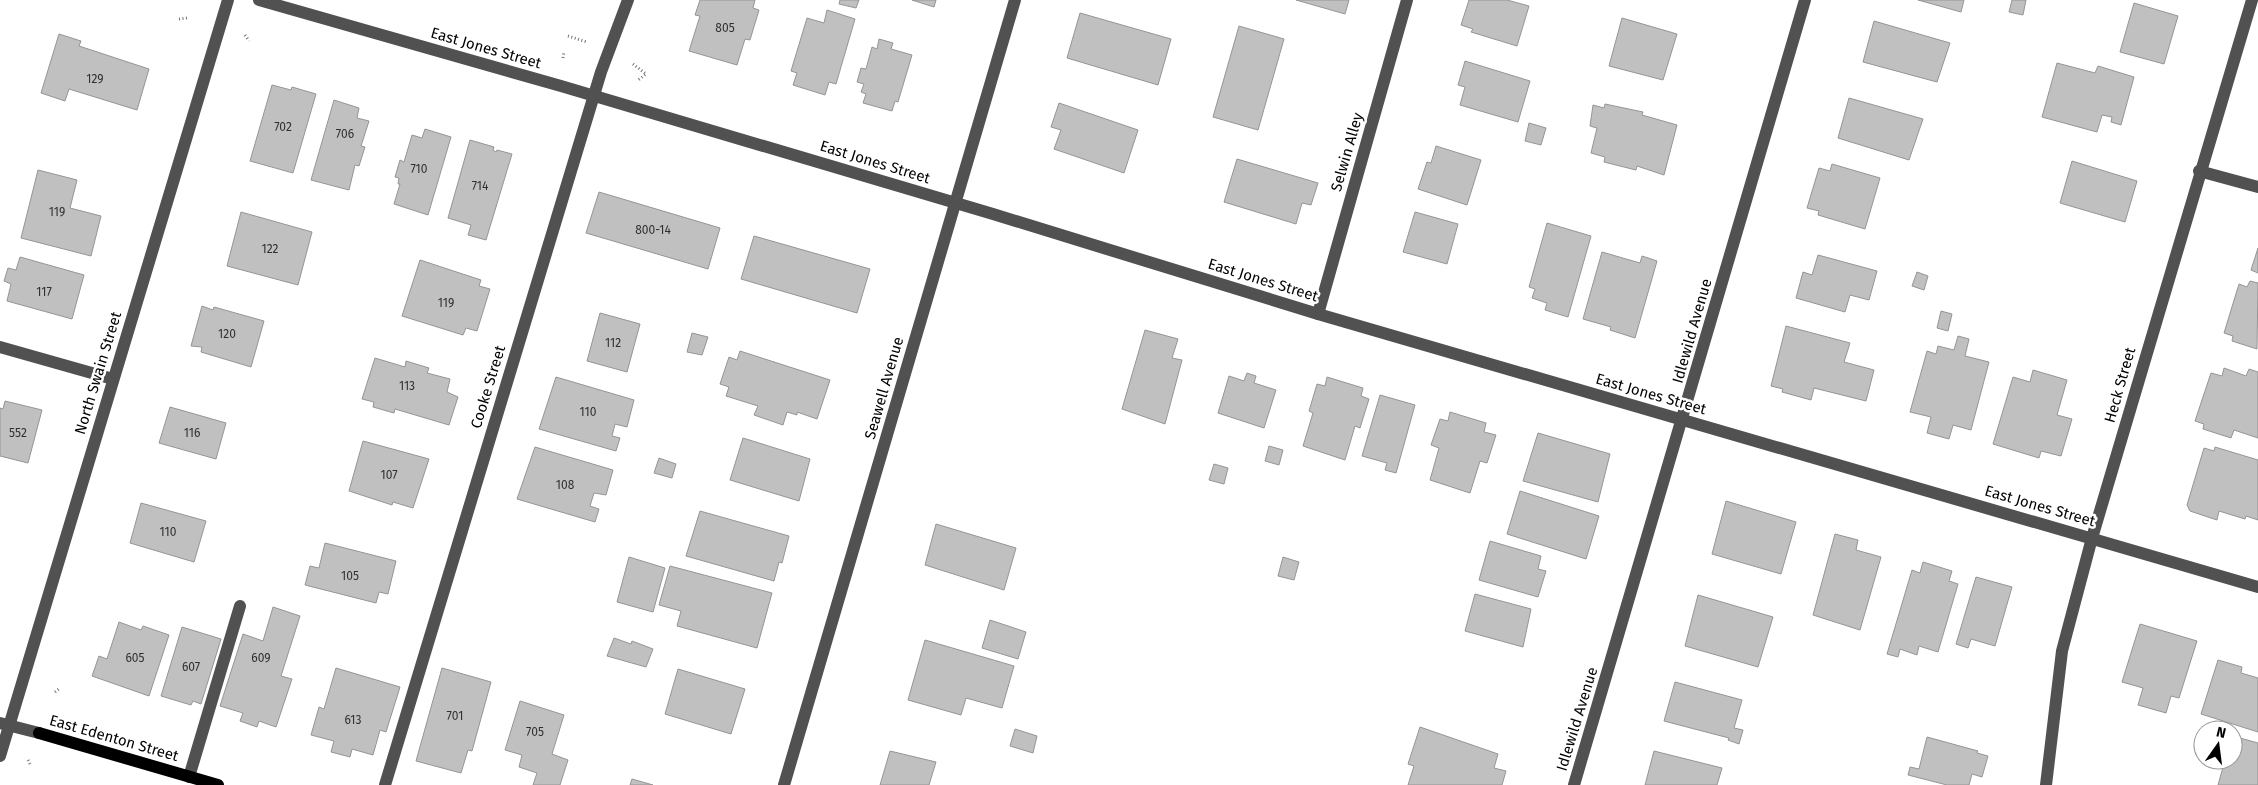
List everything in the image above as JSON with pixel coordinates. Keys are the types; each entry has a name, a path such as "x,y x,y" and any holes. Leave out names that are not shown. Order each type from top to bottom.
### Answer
{"main road":[{"name":"East Edenton Street","path":"39,734 197,781 218,785"}],"street":[{"name":"North Swain Street","path":"0,756 5,725 113,379 228,0"},
{"name":"East Jones Street","path":"259,0 955,203 1318,314 2258,587"},
{"name":"Cooke Street","path":"385,785 593,96 628,0"},
{"name":"Seawell Avenue","path":"784,785 1015,0"},
{"name":"Selwin Alley","path":"1318,314 1407,0"},
{"name":"Idlewild Avenue","path":"1574,785 1805,0"},
{"name":"Heck Street","path":"2046,785 2062,651 2092,538 2252,0"},
{"path":"2200,170 2258,187"},
{"path":"0,347 113,379"},
{"path":"197,781 240,606"},
{"name":"East Edenton Street","path":"5,725 39,734"}],"path":[{"path":"179,19 187,18"},
{"path":"245,35 248,41"},
{"path":"568,36 592,43"},
{"path":"563,58 564,52"},
{"path":"633,64 646,74 637,81"},
{"path":"54,692 58,690"},
{"path":"28,760 31,766"}],"building":[{"path":"700,0 755,0 753,8 759,10 750,40 745,39 737,65 689,51 700,16 695,15"},
{"path":"840,0 859,0 856,8 839,4"},
{"path":"912,0 936,0 934,7"},
{"path":"1296,0 1349,0 1345,14"},
{"path":"1469,0 1507,0 1529,6 1517,46 1471,32 1473,29 1461,25"},
{"path":"1918,0 1964,0 1961,12"},
{"path":"2012,0 2026,0 2023,15 2009,12"},
{"path":"2134,3 2178,16 2164,64 2120,52"},
{"path":"827,10 855,19 836,84 829,82 825,95 793,85 797,73 791,71 807,18 824,23"},
{"path":"1080,13 1171,39 1158,85 1067,58"},
{"path":"1622,18 1677,34 1663,80 1609,66"},
{"path":"1874,21 1950,43 1937,82 1863,62"},
{"path":"1239,26 1284,39 1258,130 1213,117"},
{"path":"59,34 81,41 79,46 149,69 137,110 69,89 65,101 41,93"},
{"path":"879,39 893,43 891,49 912,55 898,102 895,101 892,111 863,103 866,94 861,92 864,84 857,82 861,68 866,69 872,47 877,49"},
{"path":"1465,61 1530,81 1518,122 1460,105 1465,87 1458,85"},
{"path":"2057,63 2095,73 2098,66 2134,77 2121,125 2111,122 2112,117 2102,115 2097,132 2042,117"},
{"path":"272,85 291,90 292,87 316,94 293,173 250,161"},
{"path":"1849,98 1923,119 1909,160 1838,138"},
{"path":"334,100 359,108 357,118 369,121 361,146 365,147 359,166 355,165 349,190 311,180"},
{"path":"1059,103 1138,130 1124,173 1054,149 1061,130 1051,127"},
{"path":"1605,104 1643,112 1642,115 1677,125 1664,175 1637,166 1636,170 1604,162 1605,157 1591,153 1597,128 1590,126 1593,105 1604,108"},
{"path":"1529,123 1546,128 1541,145 1525,141"},
{"path":"425,129 451,137 428,215 394,204 400,184 398,184 399,178 395,177 400,160 404,162 412,135 422,138"},
{"path":"470,140 494,147 493,150 496,152 497,150 512,154 486,240 468,235 471,225 448,218"},
{"path":"1436,146 1481,160 1467,205 1418,189 1427,162 1431,163"},
{"path":"1237,159 1318,183 1311,205 1302,203 1296,224 1224,202"},
{"path":"2072,161 2137,181 2125,222 2060,203"},
{"path":"1832,164 1880,178 1865,229 1818,215 1819,211 1807,208 1819,168 1830,171"},
{"path":"38,170 77,180 70,208 101,216 91,256 21,238"},
{"path":"599,192 720,228 708,269 586,233"},
{"path":"241,212 312,232 298,285 227,266"},
{"path":"1415,212 1458,224 1447,264 1403,252"},
{"path":"1547,223 1591,236 1568,317 1545,310 1547,303 1532,298 1535,289 1529,287"},
{"path":"754,236 870,269 857,313 741,279"},
{"path":"2258,248 2258,273 2251,270"},
{"path":"1602,252 1640,263 1642,256 1657,261 1635,338 1610,330 1611,327 1583,319"},
{"path":"1818,255 1877,271 1869,300 1850,295 1845,312 1796,298 1803,272 1812,275"},
{"path":"20,257 84,275 72,319 7,301 11,284 4,281 8,268 16,270"},
{"path":"420,260 481,280 479,286 490,289 477,331 466,328 463,335 402,316"},
{"path":"1917,272 1928,276 1924,290 1912,286"},
{"path":"2250,281 2258,283 2257,349 2232,341 2233,336 2224,333 2239,284 2247,287"},
{"path":"202,306 213,310 214,307 264,321 251,367 201,352 202,347 191,346"},
{"path":"1941,311 1952,314 1948,331 1937,328"},
{"path":"600,313 640,324 627,372 587,361"},
{"path":"1786,326 1850,343 1844,362 1874,370 1866,401 1814,388 1811,400 1782,392 1783,389 1771,386"},
{"path":"1145,330 1178,339 1172,358 1182,360 1165,424 1122,409"},
{"path":"692,333 708,337 702,355 687,352"},
{"path":"1958,336 1969,339 1965,356 1989,362 1971,430 1953,425 1949,439 1927,433 1931,417 1910,412 1927,351 1936,354 1938,346 1954,350"},
{"path":"740,351 830,380 817,419 797,412 797,415 787,412 783,425 754,415 758,406 726,396 729,387 720,384 729,357 737,360"},
{"path":"375,358 405,367 406,361 429,368 427,373 450,379 447,392 458,397 449,425 395,409 394,413 373,407 374,402 362,399"},
{"path":"2224,368 2246,376 2249,369 2258,372 2258,438 2234,430 2231,438 2203,429 2204,424 2195,421 2211,373 2222,376"},
{"path":"2033,370 2067,380 2057,415 2072,419 2061,456 2041,451 2039,458 1993,444 2013,377 2030,382"},
{"path":"1247,373 1256,376 1254,383 1276,390 1264,428 1218,413 1229,376 1244,381"},
{"path":"556,377 634,400 627,427 615,424 612,436 620,438 616,451 539,429"},
{"path":"1327,377 1363,388 1361,396 1369,399 1360,428 1355,426 1345,460 1303,446 1313,413 1309,411 1317,384 1325,386"},
{"path":"1380,395 1415,405 1396,473 1385,470 1387,463 1362,456"},
{"path":"5,401 42,410 28,463 0,456 0,408 3,409"},
{"path":"170,407 226,423 216,459 159,443"},
{"path":"1450,412 1486,423 1484,432 1496,435 1487,463 1480,461 1470,493 1430,480 1439,448 1431,445 1440,419 1448,421"},
{"path":"1538,433 1610,454 1598,502 1523,481"},
{"path":"743,438 810,459 799,501 730,480"},
{"path":"363,441 429,459 413,508 393,502 392,505 349,491"},
{"path":"1269,446 1283,450 1279,465 1265,461"},
{"path":"535,447 613,470 606,495 594,493 590,506 599,509 595,522 517,499"},
{"path":"2215,447 2258,460 2258,520 2246,516 2245,519 2219,511 2217,520 2190,511 2187,505 2204,448 2214,451"},
{"path":"659,458 676,464 672,478 654,473"},
{"path":"1214,464 1228,468 1224,484 1209,480"},
{"path":"1520,491 1599,516 1586,559 1507,534"},
{"path":"1726,501 1796,522 1781,574 1712,554"},
{"path":"141,503 206,521 194,562 130,543"},
{"path":"700,511 789,536 782,563 779,562 774,581 686,556"},
{"path":"936,524 1016,548 1004,590 925,565"},
{"path":"1835,534 1858,540 1856,550 1881,557 1860,630 1813,615"},
{"path":"1490,541 1541,556 1538,569 1546,571 1538,597 1479,580"},
{"path":"325,543 396,561 388,594 379,592 376,603 305,585 310,566 319,568"},
{"path":"629,557 665,568 653,612 617,602"},
{"path":"1283,557 1299,562 1294,580 1278,576"},
{"path":"1923,562 1952,571 1949,581 1958,584 1938,652 1919,646 1917,655 1900,649 1898,657 1887,654 1912,570 1920,573"},
{"path":"670,566 772,593 757,648 677,626 681,611 659,605"},
{"path":"1976,577 2012,587 1995,646 1971,639 1968,648 1956,644"},
{"path":"1475,594 1531,609 1523,647 1465,631"},
{"path":"1698,595 1773,617 1758,667 1685,646"},
{"path":"273,607 300,616 281,676 292,679 276,727 259,721 257,727 240,721 243,713 220,706 243,634 263,641"},
{"path":"990,620 1026,632 1018,659 982,648"},
{"path":"119,622 141,630 143,626 169,635 149,696 92,676 99,656 107,659"},
{"path":"2140,624 2197,641 2179,698 2171,696 2166,713 2138,705 2143,688 2122,682"},
{"path":"182,627 221,639 201,704 193,701 191,705 161,696"},
{"path":"614,638 631,644 632,641 653,649 646,667 607,656"},
{"path":"925,640 1014,666 1002,708 966,698 961,715 908,700"},
{"path":"2218,660 2242,667 2241,673 2258,678 2258,732 2243,727 2243,720 2220,720 2201,714"},
{"path":"336,668 400,687 386,732 380,730 373,755 352,749 350,757 331,752 334,741 311,735 319,707 324,709"},
{"path":"442,668 491,682 472,751 468,750 461,773 416,761"},
{"path":"678,669 745,689 731,734 665,714"},
{"path":"1675,682 1742,700 1734,728 1743,730 1739,744 1728,740 1729,738 1664,721"},
{"path":"520,701 564,715 552,754 568,760 560,785 533,785 537,773 519,767 522,755 505,750"},
{"path":"1420,727 1498,754 1494,768 1506,771 1502,785 1408,785 1414,766 1408,764"},
{"path":"1015,729 1037,736 1033,753 1010,746"},
{"path":"1927,737 1978,751 1977,753 1988,756 1982,777 1972,774 1969,785 1947,785 1908,775 1910,767 1919,769"},
{"path":"2243,739 2258,743 2258,785 2218,785 2222,770 2243,770"},
{"path":"890,751 936,762 929,785 880,785"},
{"path":"1654,751 1722,768 1717,785 1645,785"},
{"path":"632,779 653,785 630,785"}]}
